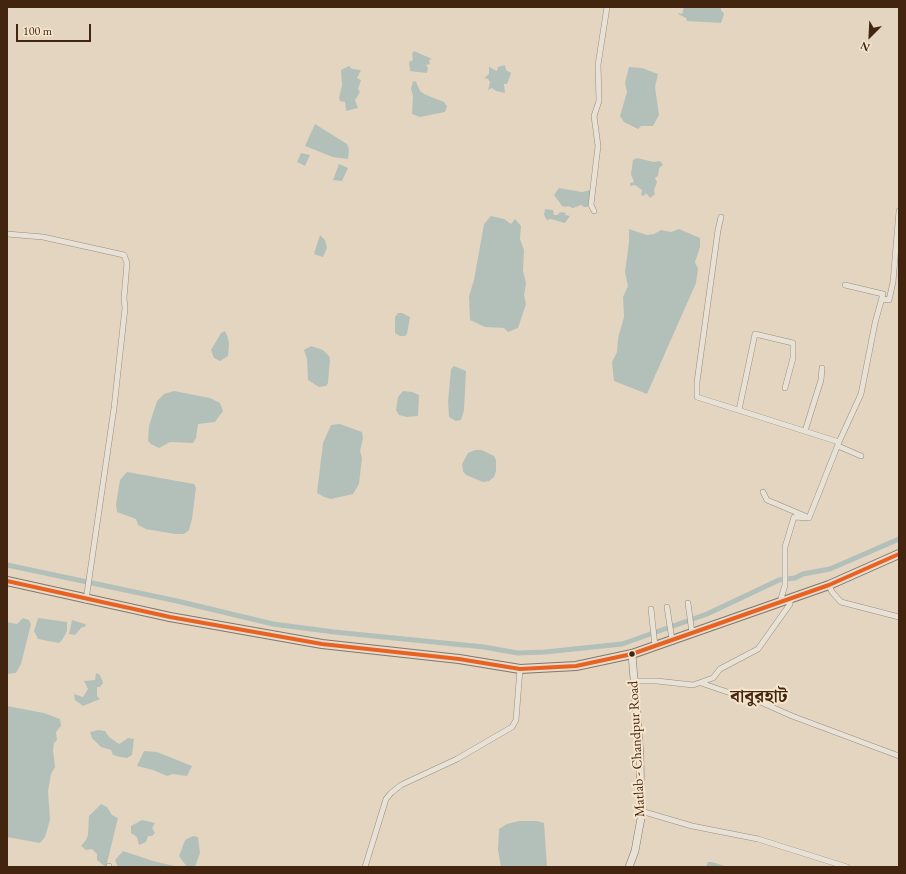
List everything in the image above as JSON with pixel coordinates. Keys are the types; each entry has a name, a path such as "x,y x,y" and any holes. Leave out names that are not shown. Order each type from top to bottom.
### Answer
{"main road":[{"path":"7,581 87,596 170,617 322,644 459,659 520,669 576,666 632,654 829,585 899,554"},
{"name":"Matlab - Chandpur Road","path":"629,867 639,835 641,811 640,755 632,654"}],"street":[{"path":"594,211 591,205 598,146 594,116 598,101 598,65 607,7"},
{"path":"882,299 889,300 896,251 899,211"},
{"path":"721,217 697,382 697,397 805,431 838,444 861,456"},
{"path":"7,234 43,237 124,255 127,263 124,298 125,308 114,408 87,596"},
{"path":"809,518 838,444 861,394 883,294 845,285"},
{"path":"739,410 755,334 793,343 793,358 784,388"},
{"path":"805,431 821,380 822,368"},
{"path":"763,492 767,500 809,518"},
{"path":"780,602 785,585 785,547 794,517 809,518"},
{"path":"829,585 832,592 841,602 899,617"},
{"path":"634,681 657,681 692,685 713,678 720,669 758,649 790,604 790,599"},
{"path":"688,603 692,633"},
{"path":"667,607 672,640"},
{"path":"651,609 655,646"},
{"path":"365,867 386,799 391,793 401,785 457,759 512,727 516,720 520,669"},
{"path":"701,683 739,696 747,696 792,716 899,756"},
{"path":"641,811 692,826 758,840 847,867"}],"shaded area":[{"path":"684,7 721,7 724,14 721,23 687,21 686,18 678,14 682,14"},
{"path":"414,51 432,59 429,60 430,64 426,65 428,68 427,73 410,71 409,62 413,60 412,54"},
{"path":"505,65 506,70 511,73 507,84 504,84 505,93 496,91 492,88 488,90 490,82 488,79 484,78 489,74 489,67 497,71 498,67"},
{"path":"349,66 352,69 361,70 357,78 361,80 358,89 360,92 355,100 358,108 346,111 345,102 340,101 339,98 342,85 341,70"},
{"path":"629,67 642,68 658,74 655,87 659,115 653,126 641,126 638,129 624,122 620,116 627,92 625,83"},
{"path":"413,81 416,82 420,91 424,94 444,102 447,106 445,112 420,117 412,114 413,96 411,89"},
{"path":"315,124 347,144 349,150 348,159 333,157 305,146"},
{"path":"301,153 310,155 305,166 297,162"},
{"path":"637,158 654,162 660,161 663,165 659,168 658,176 655,178 657,182 654,190 655,194 650,198 646,193 644,196 641,195 642,190 635,185 630,186 630,183 634,182 631,174 633,160"},
{"path":"339,164 348,168 342,181 333,180"},
{"path":"559,188 582,192 591,190 588,207 581,205 573,208 562,206 554,195"},
{"path":"545,209 553,210 554,215 561,212 570,216 565,223 551,219 547,220 544,215"},
{"path":"491,216 504,219 511,224 515,219 521,226 520,239 524,250 523,271 526,283 524,295 526,304 518,328 508,332 504,328 485,327 470,320 469,296 474,280 484,224"},
{"path":"629,229 647,235 654,234 661,230 671,232 679,229 700,238 700,247 695,262 698,269 696,283 647,394 614,381 612,362 617,352 618,338 624,317 623,297 628,286 625,272 629,243"},
{"path":"320,235 325,240 327,248 323,257 314,254"},
{"path":"398,313 402,313 410,317 407,334 405,336 400,336 395,333 395,317"},
{"path":"225,331 229,343 228,356 220,361 214,358 211,350 221,333"},
{"path":"311,346 323,350 329,356 328,383 326,386 319,387 308,380 307,359 304,350"},
{"path":"454,366 466,371 464,410 461,420 456,421 449,417 448,402 451,369"},
{"path":"174,391 210,398 220,403 223,411 215,422 198,424 196,438 193,443 170,442 159,448 148,441 149,426 157,401 164,394"},
{"path":"403,391 412,392 419,395 418,416 407,417 399,415 396,410 398,397"},
{"path":"340,424 362,432 363,438 360,451 362,458 359,484 353,494 331,499 317,493 323,443 331,425"},
{"path":"475,450 482,450 494,456 496,460 496,471 494,477 489,481 483,482 466,475 463,471 462,464 468,453"},
{"path":"127,472 194,484 196,488 189,530 184,534 175,534 146,529 138,525 136,519 117,512 116,504 120,480"},
{"path":"23,618 29,620 31,624 21,664 16,673 7,674 7,622 17,624"},
{"path":"38,618 67,622 67,631 59,643 38,639 34,631"},
{"path":"72,620 85,624 86,626 81,628 75,635 69,634"},
{"path":"96,673 100,675 103,683 100,687 97,687 97,696 100,699 83,706 75,700 74,694 83,697 88,689 84,681 95,680"},
{"path":"7,706 44,713 60,719 61,726 56,732 57,740 54,743 53,750 55,767 51,774 48,791 50,820 45,837 40,843 7,837"},
{"path":"98,730 105,731 109,737 119,744 128,738 134,739 132,755 127,758 120,757 113,755 111,750 101,747 92,738 90,732"},
{"path":"144,751 157,752 192,766 187,776 173,774 167,776 153,770 137,766"},
{"path":"101,804 107,807 112,815 118,818 106,867 97,860 97,854 92,849 86,850 81,846 88,835 89,816"},
{"path":"142,820 155,823 152,828 155,833 152,836 148,836 146,842 139,845 137,837 131,833 131,826"},
{"path":"519,821 537,821 544,823 547,867 501,867 498,850 499,829 507,824"},
{"path":"193,836 198,837 200,853 195,867 187,867 179,856 185,840"},
{"path":"123,851 153,861 179,867 118,867 115,860"},
{"path":"708,862 712,862 728,867 706,867"}],"waterway":[{"path":"7,565 177,601 273,624 334,632 484,647 518,653 545,652 622,644 707,614 779,580 795,578 803,574 830,569 899,539"}],"transit line":[{"path":"7,581 170,617 322,644 459,659 520,669 576,666 632,654 829,585 899,554"}],"district":[{"name":"বাবুরহাট","path":"759,697"}]}
